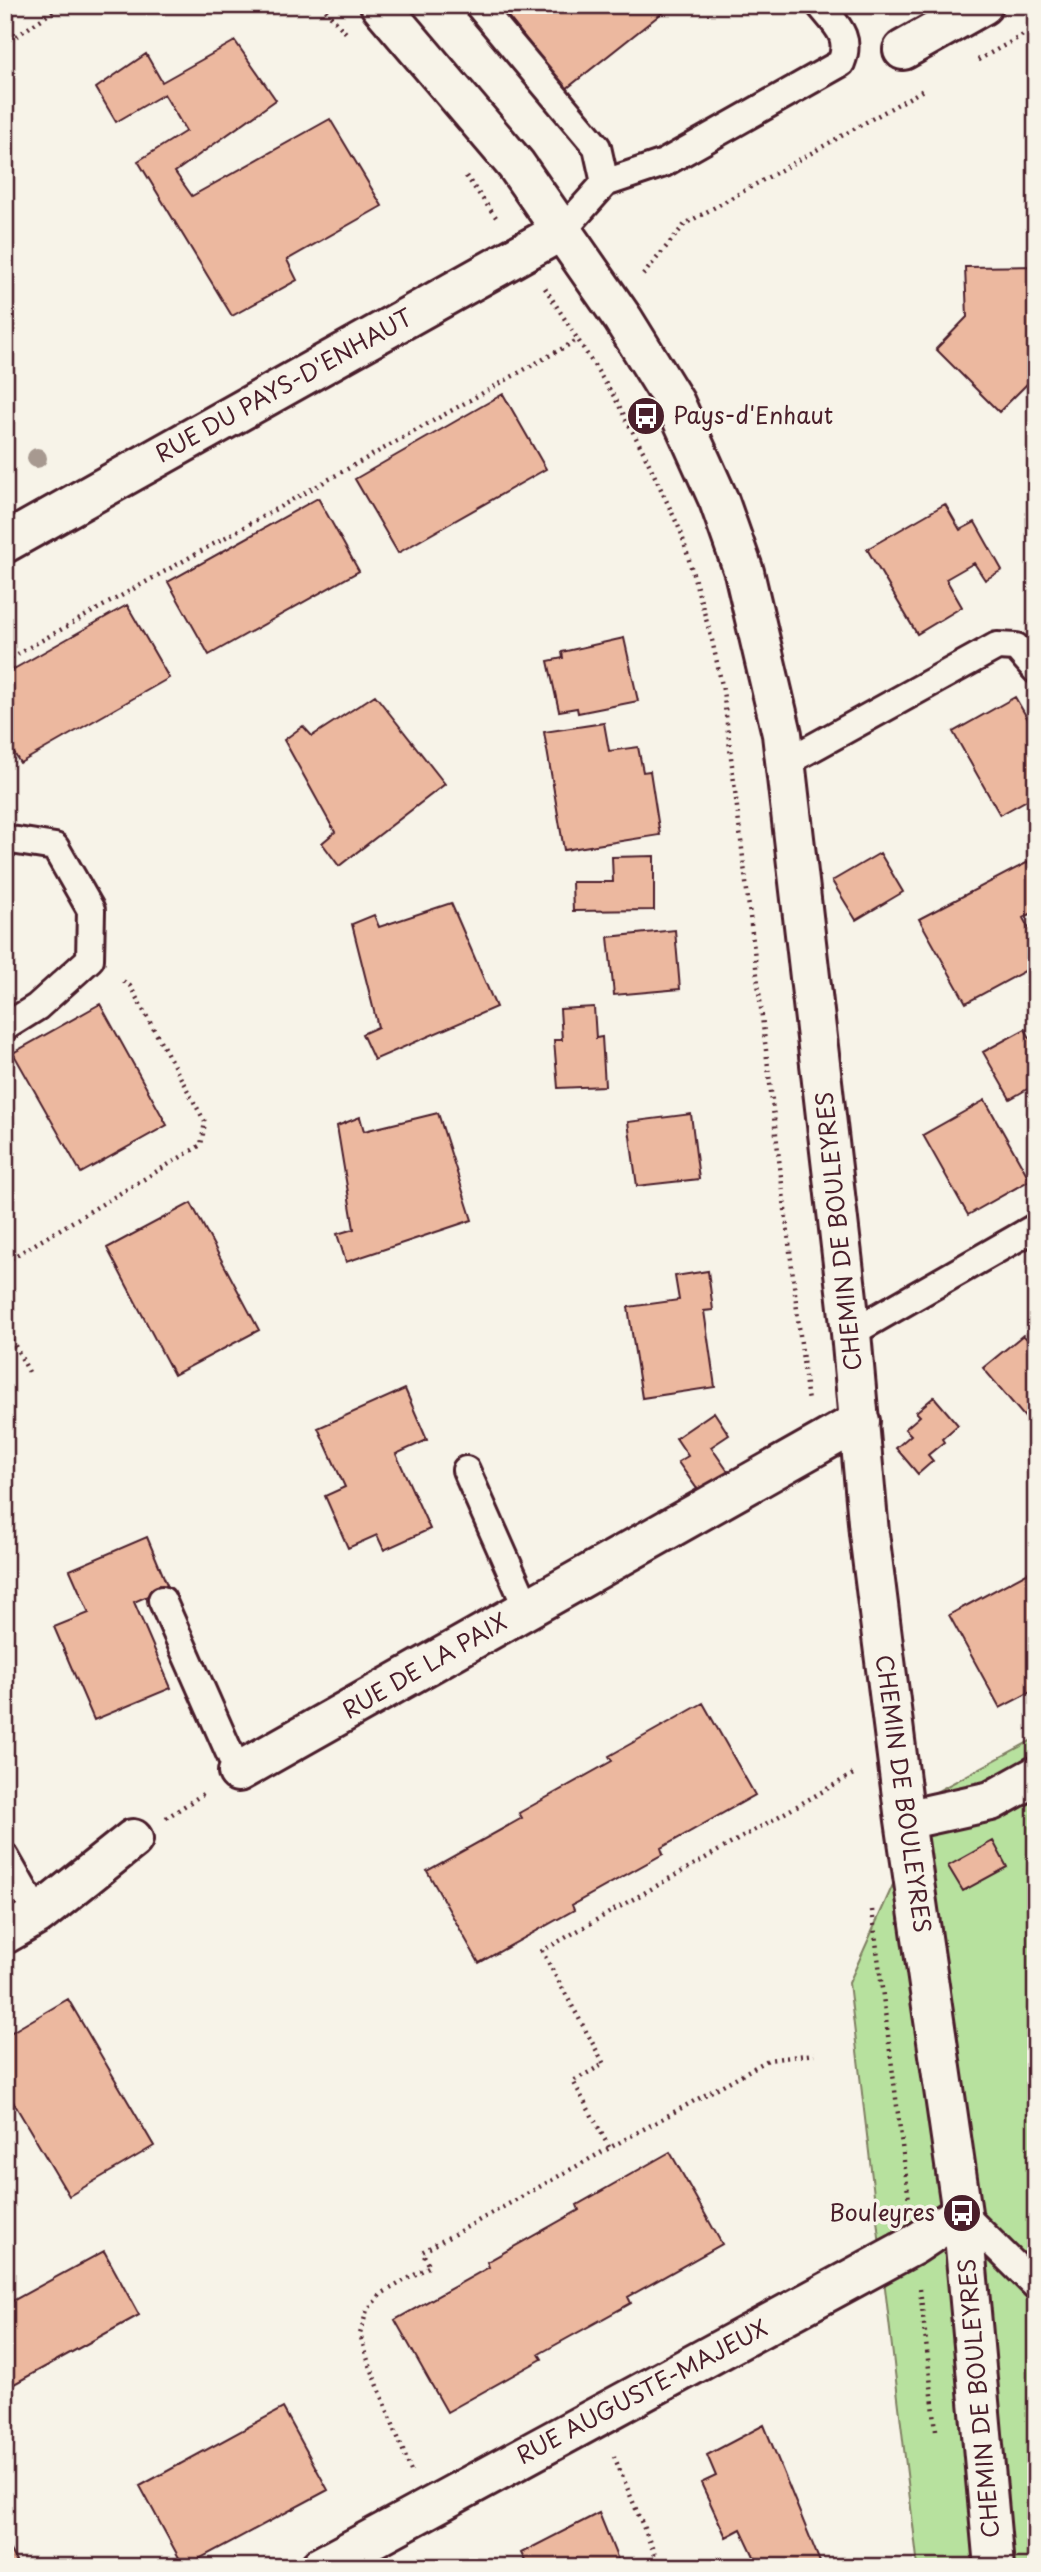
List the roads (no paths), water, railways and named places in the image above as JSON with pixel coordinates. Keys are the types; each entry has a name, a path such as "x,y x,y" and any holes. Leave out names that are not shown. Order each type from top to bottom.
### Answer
{"street":[{"name":"CHEMIN DE BOULEYRES","path":"380,5 516,165 623,319 675,403 719,501 744,572 782,734 851,1333 869,1533 905,1820 962,2213 994,2567"},
{"path":"903,50 983,5"},
{"name":"RUE DU PAYS-D'ENHAUT","path":"5,543 563,230"},
{"name":"RUE DE LA PAIX","path":"238,1772 860,1421"},
{"path":"905,1820 991,1801 1036,1776"},
{"path":"5,1934 38,1915 132,1839"},
{"name":"RUE AUGUSTE-MAJEUX","path":"320,2567 914,2245 962,2213"}],"lane":[{"path":"478,5 597,147 606,183"},
{"path":"563,230 606,183 663,163 841,63 846,50 844,37 820,5"},
{"path":"785,763 997,646 1016,647 1036,670"},
{"path":"5,839 55,847 91,910 90,959 37,1007 5,1027"},
{"path":"851,1333 1036,1227"},
{"path":"466,1470 527,1608"},
{"path":"162,1600 238,1772"},
{"path":"5,1857 38,1915"},
{"path":"962,2213 1036,2286"}],"place":[{"name":"Pays-d'Enhaut","path":"646,416"},
{"name":"Bouleyres","path":"962,2213"}]}
